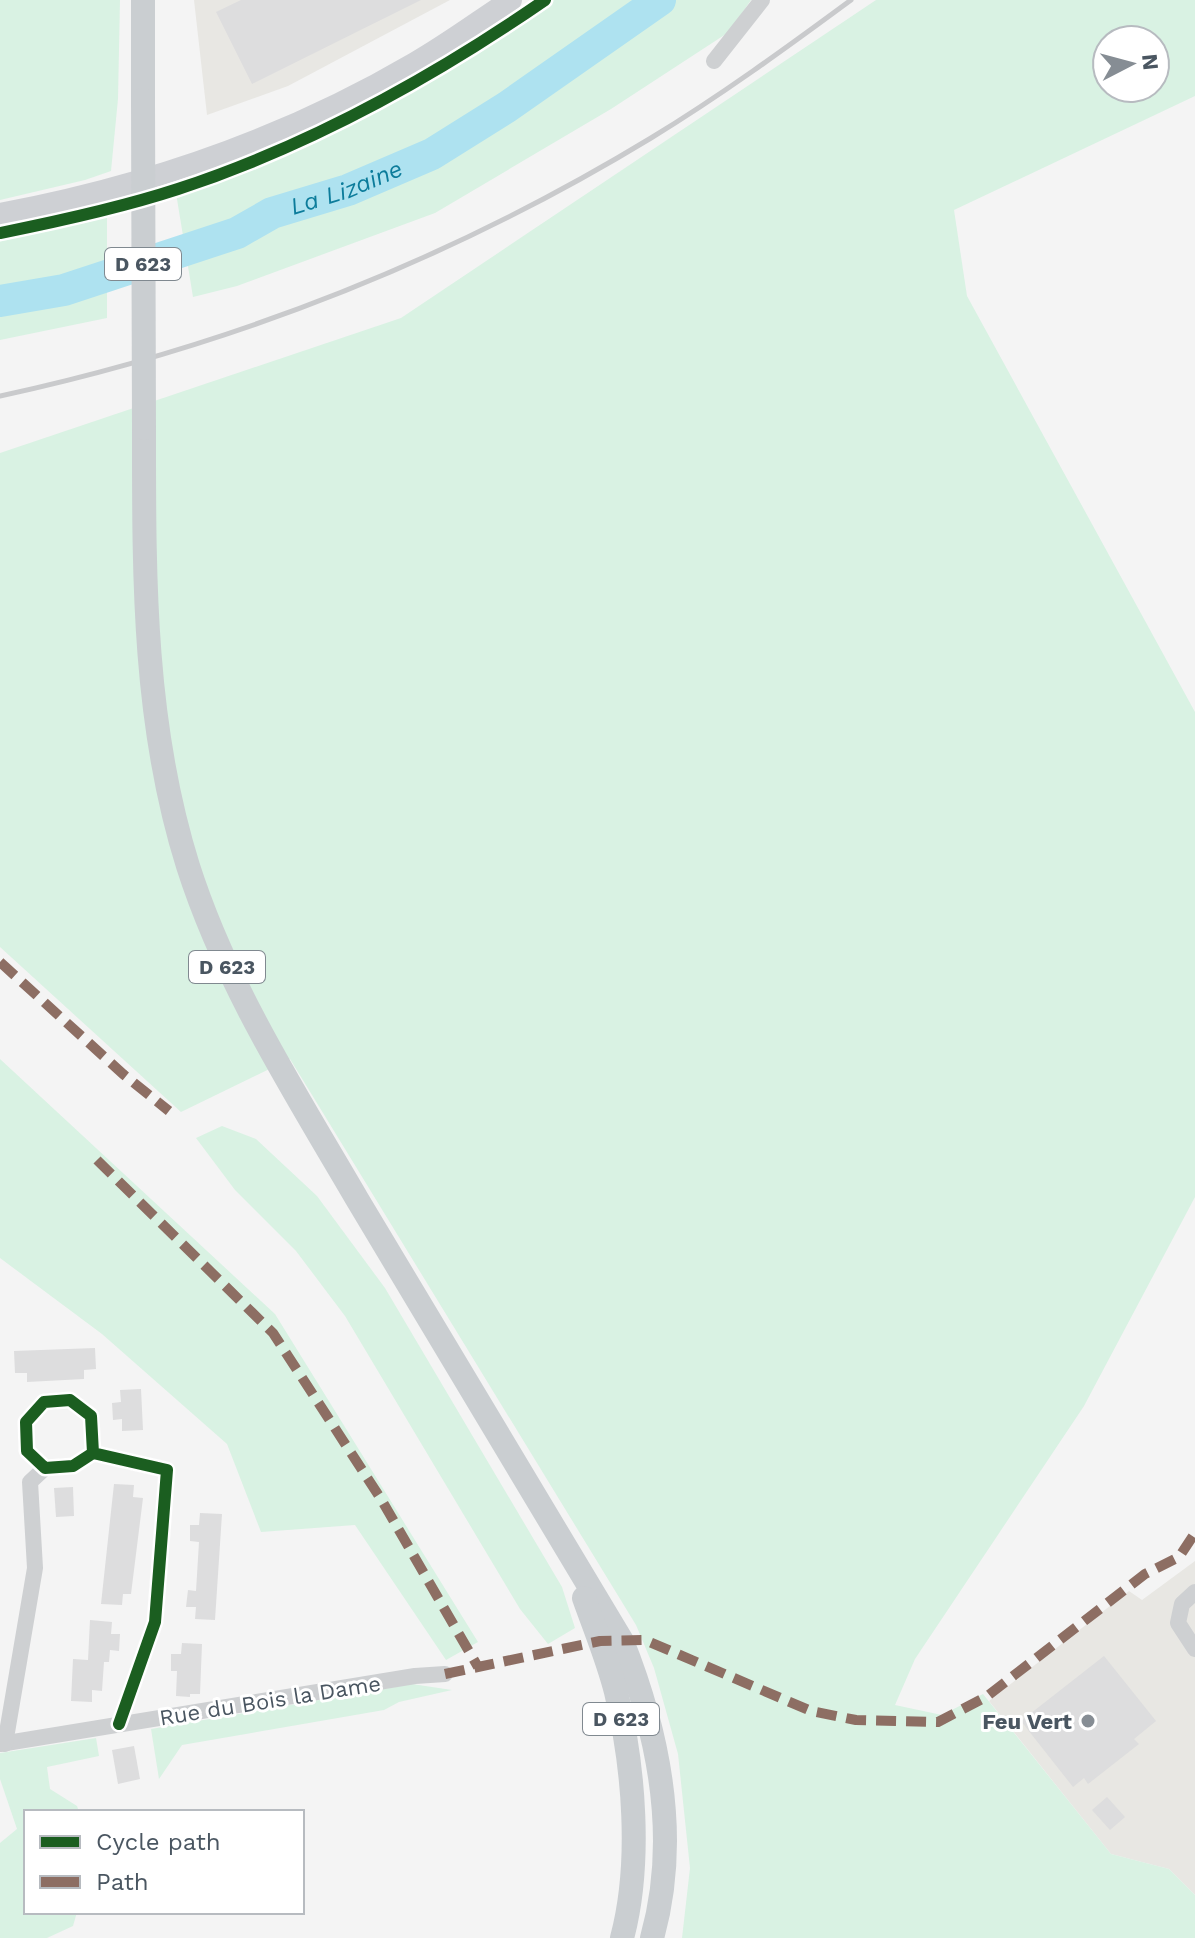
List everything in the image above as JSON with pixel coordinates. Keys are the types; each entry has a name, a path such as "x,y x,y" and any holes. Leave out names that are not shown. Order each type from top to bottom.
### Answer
{"main road":[{"name":"D 623","path":"143,0 144,593 159,744 188,864 224,961 277,1063 622,1641 639,1684 660,1770 665,1855 652,1938"},
{"path":"0,214 131,184 261,139 415,63 511,0"},
{"name":"D 623","path":"545,1512 600,1641 616,1692 629,1761 632,1854 628,1916 622,1938"}],"street":[{"path":"714,61 762,0"},
{"path":"45,1468 27,1451 26,1422 44,1402 70,1400 91,1416 93,1453"},
{"path":"3,1744 35,1568 30,1482 45,1468 73,1466 93,1453 167,1470 155,1622 119,1724"},
{"path":"1195,1592 1182,1604 1178,1623 1195,1649"},
{"name":"Rue du Bois la Dame","path":"3,1744 415,1676 445,1674"}],"shaded area":[{"path":"194,0 450,0 288,86 207,115"},
{"path":"1195,1561 1195,1895 1169,1869 1111,1854 989,1701 1129,1591 1142,1600"}],"green space":[{"path":"0,0 120,0 118,99 111,171 0,200"},
{"path":"553,0 751,0 729,32 611,109 435,213 237,286 193,297 176,193 237,170 370,108"},
{"path":"876,0 1195,0 1195,96 954,210 967,296 1195,712 1195,1197 1084,1406 915,1659 895,1705 942,1715 983,1694 1111,1854 1169,1869 1195,1895 1195,1938 682,1938 690,1868 678,1754 654,1668 636,1625 290,1059 181,1112 0,947 0,453 401,318"},
{"path":"107,216 107,318 0,340 0,238"},
{"path":"0,1059 275,1314 478,1642 446,1660 355,1525 261,1532 227,1444 102,1334 0,1258"},
{"path":"222,1126 256,1139 317,1196 385,1288 562,1587 575,1628 548,1644 520,1609 345,1316 296,1251 235,1190 196,1138"},
{"path":"412,1684 452,1690 399,1702 384,1710 182,1745 159,1779 151,1729"},
{"path":"96,1738 99,1756 47,1767 50,1789 77,1806 78,1810 24,1810 24,1914 76,1914 73,1926 47,1938 0,1938 0,1843 17,1829 0,1779 0,1753"}],"building":[{"path":"241,0 421,0 252,84 216,12"},
{"path":"95,1348 96,1369 84,1370 84,1379 27,1382 27,1373 15,1373 14,1351"},
{"path":"141,1389 143,1430 122,1431 122,1419 113,1420 112,1403 121,1402 120,1390"},
{"path":"114,1484 134,1485 133,1497 143,1498 131,1594 123,1594 122,1605 101,1604"},
{"path":"73,1487 74,1516 56,1517 54,1488"},
{"path":"200,1513 222,1514 215,1620 195,1619 196,1607 186,1607 188,1590 196,1591 199,1542 190,1541 190,1525 199,1525"},
{"path":"90,1620 112,1622 111,1634 120,1634 119,1651 110,1650 109,1662 104,1662 102,1691 92,1690 92,1702 71,1701 73,1659 88,1660"},
{"path":"182,1643 202,1644 200,1694 190,1694 190,1697 176,1696 177,1671 171,1671 171,1654 181,1654"},
{"name":"Feu Vert","path":"1104,1656 1156,1721 1134,1739 1139,1744 1088,1784 1084,1778 1073,1787 1021,1721"},
{"path":"134,1746 140,1779 118,1784 112,1750"},
{"path":"1107,1797 1125,1817 1110,1830 1092,1810"}],"waterway":[{"name":"La Lizaine","path":"0,301 64,290 237,233 272,213 348,190 432,154 507,107 660,0"}],"railway":[{"path":"0,396 86,376 254,325 336,294 497,223 651,138 727,89 851,0"}],"marked path":[{"path":"0,962 123,1074 169,1111"},
{"path":"97,1160 273,1333 381,1499 478,1667"},
{"path":"445,1674 600,1641 645,1640 811,1711 856,1720 938,1722 986,1697 1145,1574 1179,1557 1195,1533"}],"cycle path":[{"path":"0,233 156,196 275,152 414,83 545,0"},
{"path":"93,1453 73,1466 45,1468 27,1451 26,1422 44,1402 70,1400 91,1416 93,1453 167,1470 155,1622 119,1724"}],"place":[{"name":"Feu Vert","path":"1088,1721"}]}
